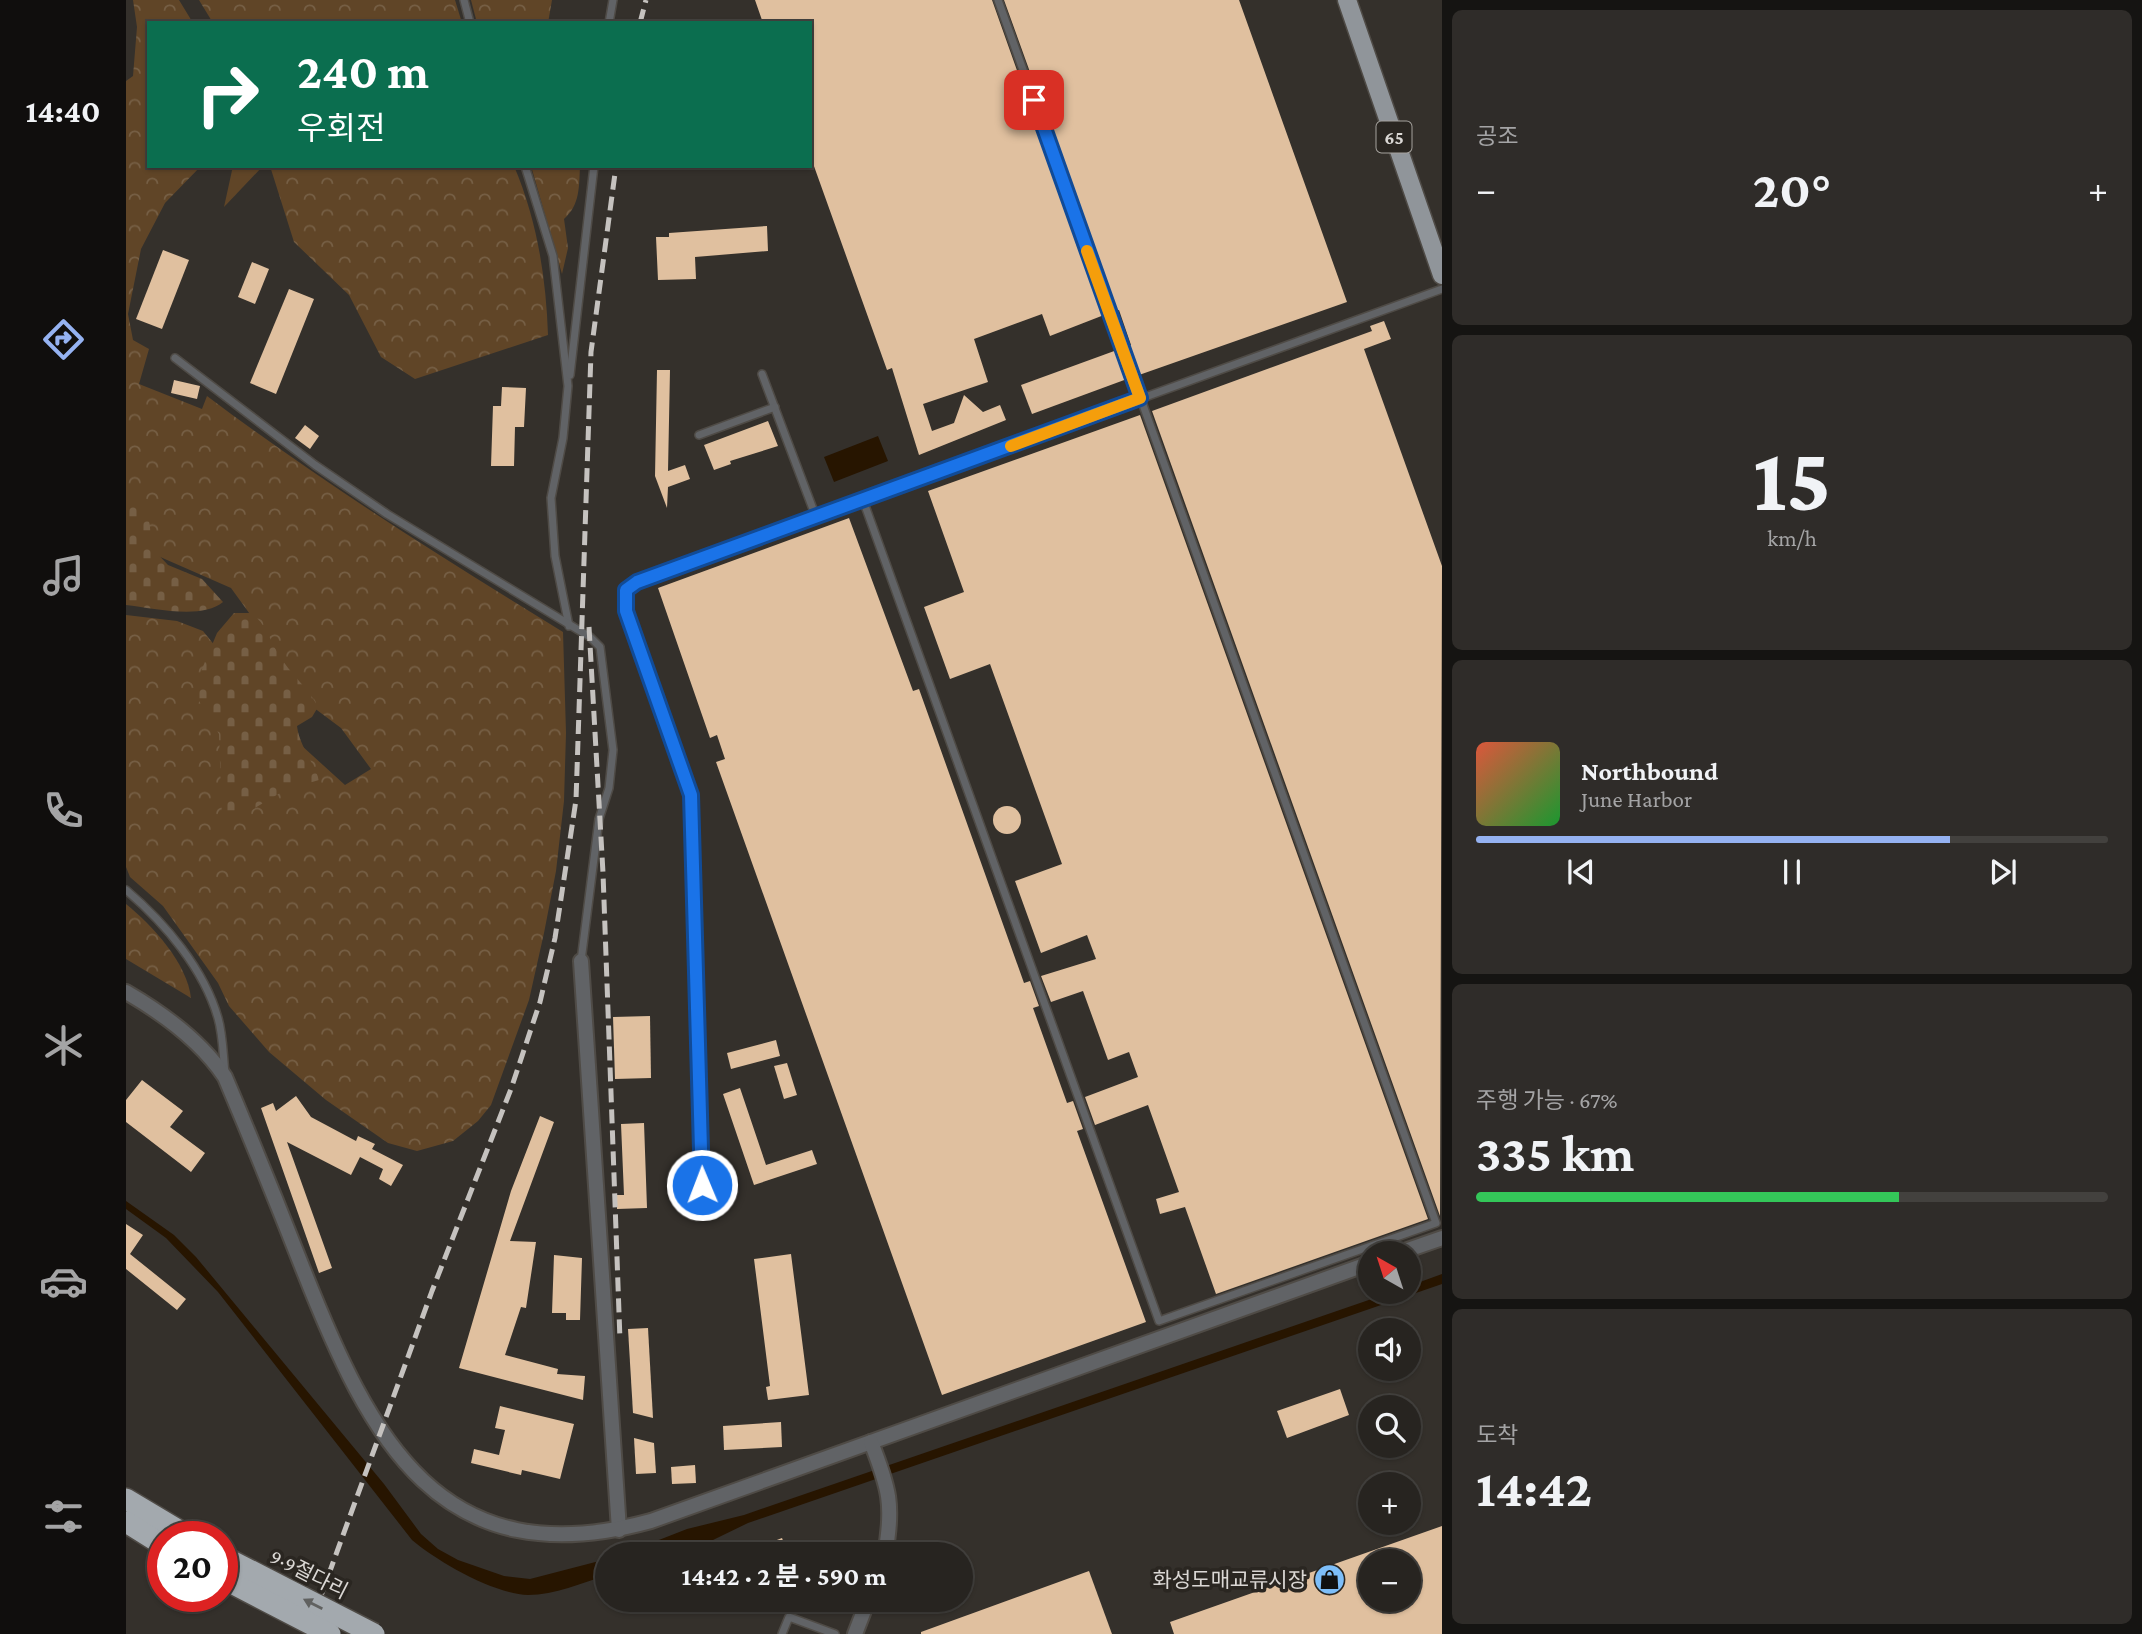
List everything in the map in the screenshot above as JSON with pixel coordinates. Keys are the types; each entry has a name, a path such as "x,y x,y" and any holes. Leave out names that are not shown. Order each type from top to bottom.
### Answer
{"highway":[{"path":"126,1499 163,1521"},
{"path":"126,1522 147,1535"},
{"name":"9·9절다리","path":"238,1564 374,1634"},
{"name":"9·9절다리","path":"238,1586 330,1634"}],"main road":[{"name":"65","path":"1347,0 1442,275"}],"street":[{"path":"581,961 619,1530"},
{"path":"126,992 194,1041 210,1055 225,1077 352,1386 404,1464 423,1483 455,1505 476,1517 508,1527 570,1536 619,1530 1358,1267"},
{"path":"1421,1245 1442,1238"},
{"path":"871,1442 883,1472 892,1508 886,1542"},
{"path":"855,1634 863,1612"}],"lane":[{"path":"464,0 469,21"},
{"path":"609,21 613,0"},
{"path":"863,500 1159,1321 1439,1222 998,0"},
{"path":"526,168 553,256 568,386"},
{"path":"569,626 555,556 551,498 563,438 594,168"},
{"path":"702,1185 691,795 626,611 626,590 637,582 813,509 863,500 1442,289"},
{"path":"174,358 315,465 387,514 600,647 613,750 608,788 599,819 581,961"},
{"path":"762,374 813,509"},
{"path":"699,435 775,407"},
{"path":"126,890 170,934 211,999 219,1021 225,1077"},
{"path":"782,1634 789,1617 835,1634"}],"green space":[{"path":"133,0 179,0 192,21 147,21 147,168 199,168 165,203 141,249 128,314 133,340 149,349 139,384 202,409 207,396 338,489 563,632 566,733 564,801 556,871 529,1000 491,1105 478,1121 453,1141 417,1151 388,1143 326,1100 269,1052 229,1006 218,983 163,906 130,877 126,867 126,615 177,621 203,631 280,726 345,785 371,769 341,728 282,684 260,628 231,588 126,542 126,81 133,76 137,27"},
{"path":"199,0 455,0 461,21 212,21"},
{"path":"471,0 552,0 548,21 476,21"},
{"path":"233,168 261,168 224,207"},
{"path":"271,168 515,168 529,207 539,249 548,335 415,379 381,357 349,295 294,242"},
{"path":"532,168 580,168 576,202 564,219 568,248 562,274"},
{"path":"126,497 148,513 153,549 168,565 202,579 223,602 214,607 190,612 126,605"},
{"path":"234,613 253,613 283,662 318,707 312,717 297,726 300,740 319,780 285,790 230,823 222,820 219,734 199,701 197,681 217,633"},
{"path":"126,904 147,923 176,959 191,998 126,959"}],"shaded area":[{"path":"878,436 888,461 834,482 824,457"},
{"path":"126,1201 174,1235 196,1257 384,1484 421,1534 438,1549 458,1560 504,1576 530,1579 595,1562 595,1579 548,1593 514,1593 483,1583 423,1549 412,1540 218,1292 166,1238 126,1209"},
{"path":"1442,1274 1442,1284 1421,1291 1421,1282"},
{"path":"1358,1304 1384,1304 748,1523 713,1540 654,1542 687,1529 744,1515"}],"building":[{"path":"755,0 992,0 1104,315 1050,336 1042,314 974,339 988,382 923,404 932,431 954,423 964,395 983,412 1000,405 1006,420 919,455 892,368 887,370 812,161 812,21 762,21"},
{"path":"1004,0 1239,0 1347,302 1139,375 1119,310 1116,311"},
{"path":"767,226 768,251 695,257 696,279 658,280 656,237 669,237 669,233"},
{"path":"163,250 189,260 162,329 136,319"},
{"path":"252,262 269,269 255,304 238,297"},
{"path":"289,289 314,299 276,394 250,383"},
{"path":"1384,321 1391,339 1364,349 1442,566 1440,1216 1152,411 1372,331 1370,326"},
{"path":"1117,350 1127,379 1032,414 1021,385"},
{"path":"657,370 670,370 668,471 685,465 690,479 668,487 667,508 655,476"},
{"path":"174,380 200,386 197,399 171,393"},
{"path":"502,387 526,388 524,427 515,427 514,466 491,466 493,406 501,406"},
{"path":"1140,415 1428,1219 1366,1241 1358,1241 1358,1244 1216,1294 1185,1207 1160,1214 1156,1199 1179,1192 1148,1105 1095,1125 1085,1097 1138,1077 1129,1052 1108,1060 1083,991 1051,1002 1041,976 1096,959 1087,935 1041,953 1015,881 1062,864 990,664 950,679 924,607 964,592 928,491"},
{"path":"768,421 778,446 730,461 731,464 714,470 704,445"},
{"path":"305,425 319,436 310,449 295,438"},
{"path":"849,518 913,691 919,689 1024,983 1030,981 1039,1006 1033,1008 1067,1103 1073,1101 1083,1129 1077,1131 1146,1322 942,1395 716,762 725,759 717,735 710,738 658,588"},
{"path":"1007,806 1017,810 1021,820 1017,830 1007,834 997,830 993,820 997,810"},
{"path":"650,1016 651,1078 615,1079 613,1017"},
{"path":"776,1040 780,1056 731,1069 727,1053"},
{"path":"787,1063 797,1095 784,1099 774,1066"},
{"path":"142,1080 183,1111 170,1127 205,1153 191,1172 126,1122 126,1100"},
{"path":"740,1088 766,1165 812,1150 817,1164 754,1185 723,1094"},
{"path":"296,1096 311,1117 356,1141 358,1136 375,1144 372,1149 403,1165 391,1186 379,1179 383,1169 360,1157 351,1175 287,1142 332,1268 319,1273 261,1108 273,1103 276,1111"},
{"path":"540,1116 554,1122 510,1241 536,1242 526,1308 521,1307 505,1355 558,1369 557,1374 585,1376 583,1400 459,1368 511,1191"},
{"path":"644,1123 647,1208 617,1209 617,1195 624,1195 621,1124"},
{"path":"126,1224 143,1235 130,1254 186,1299 177,1310 126,1269"},
{"path":"791,1254 809,1395 768,1400 766,1387 770,1386 754,1259"},
{"path":"554,1255 582,1258 580,1320 566,1320 566,1313 552,1313"},
{"path":"648,1328 653,1418 633,1413 628,1329"},
{"path":"1340,1389 1349,1415 1287,1438 1277,1411"},
{"path":"500,1406 574,1424 560,1479 522,1470 521,1475 471,1463 474,1449 499,1455 505,1430 495,1428"},
{"path":"781,1422 782,1447 724,1450 723,1426"},
{"path":"634,1438 654,1443 656,1473 636,1474"},
{"path":"695,1465 696,1483 672,1484 671,1467"},
{"name":"화성도매교류시장","path":"1442,1526 1442,1634 1174,1634 1170,1622 1358,1556 1358,1612 1421,1612 1421,1549 1377,1549"},
{"name":"화성도매교류시장","path":"1089,1571 1112,1634 921,1634 921,1632"}],"railway":[{"path":"641,21 646,0"},
{"path":"307,1634 432,1291 511,1089 540,1002 555,938 576,800 591,352 616,168"},
{"path":"589,627 603,873 620,1340"}],"slow traffic":[{"path":"1011,446 1140,398 1087,251"}],"place":[{"name":"화성도매교류시장","path":"1330,1580"}],"route":[{"path":"702,1185 695,828 691,795 626,611 626,590 637,582 1140,398 1034,100"}]}
